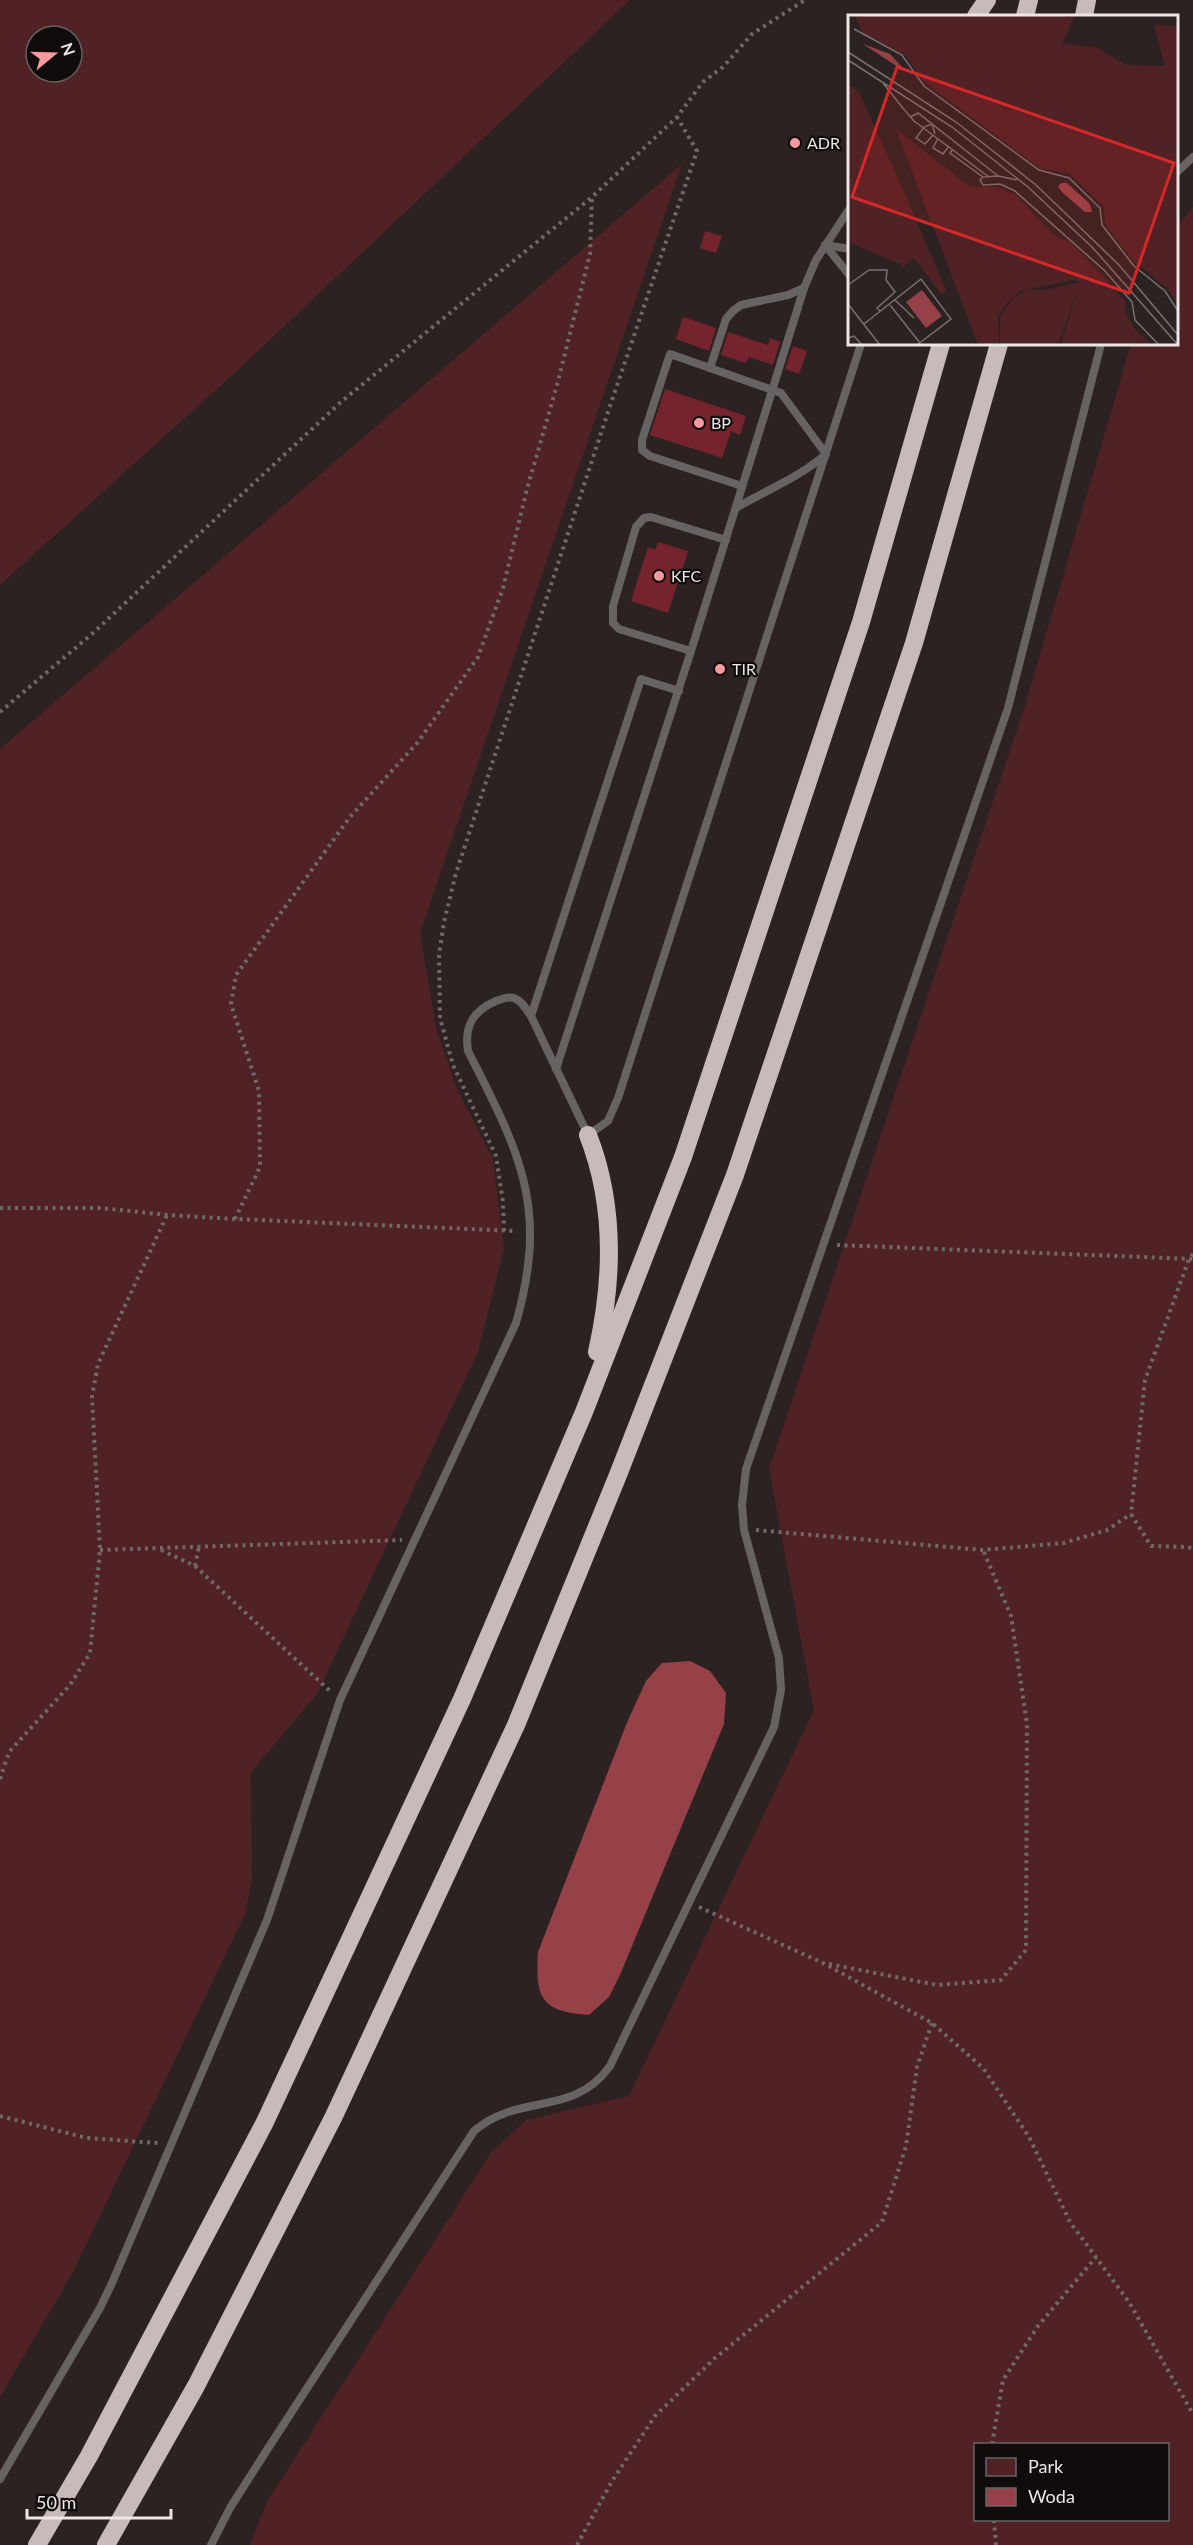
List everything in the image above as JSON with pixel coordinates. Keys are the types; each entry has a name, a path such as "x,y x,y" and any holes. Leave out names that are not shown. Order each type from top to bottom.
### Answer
{"highway":[{"path":"977,15 987,0"},
{"path":"1025,15 1029,0"},
{"path":"1084,15 1087,0"},
{"path":"37,2545 89,2456 264,2122 462,1699 584,1412 687,1145 861,622 941,345"},
{"path":"106,2545 196,2386 334,2116 516,1725 613,1486 739,1164 914,644 999,345"},
{"path":"584,1412 602,1329 607,1291 608,1254 606,1197 588,1136"}],"lane":[{"path":"1178,171 1193,157"},
{"path":"556,1069 679,691 804,288 825,245 848,210"},
{"path":"825,245 848,249"},
{"path":"825,245 848,275"},
{"path":"710,368 726,319 733,311 741,305 788,295 804,288"},
{"path":"0,2479 100,2308 267,1920 340,1701 516,1323 528,1276 531,1252 529,1209 519,1159 503,1119 468,1051 468,1029 476,1012 504,998 513,997 522,1003 531,1016 588,1136 601,1128 613,1114 861,345"},
{"path":"212,2545 242,2490 474,2131 504,2111 572,2097 603,2076 617,2054 774,1727 781,1690 779,1658 744,1530 743,1483 1008,708 1101,345"},
{"path":"742,486 650,456 642,450 642,440 670,354 772,389 787,399 826,454"},
{"path":"736,508 812,466 826,454"},
{"path":"691,651 619,629 613,623 613,606 636,527 644,518 651,517 726,540"},
{"path":"531,1016 641,679 679,691"}],"path":[{"path":"0,712 93,633 342,401 592,198 677,117 703,82 723,67 752,34 805,0"},
{"path":"0,1208 102,1208 236,1219 504,1231 503,1202 496,1156 453,1065 440,1018 439,955 444,922 460,862 612,400 697,151 677,117"},
{"path":"236,1219 260,1167 259,1091 231,1004 236,975 350,817 418,742 477,657 503,588 527,489 585,276 590,254 592,198"},
{"path":"0,1779 9,1752 70,1686 90,1653 100,1550 92,1396 98,1364 167,1215"},
{"path":"823,1244 1191,1259"},
{"path":"1193,1254 1144,1380 1131,1514 1151,1546 1193,1549"},
{"path":"744,1530 788,1532 983,1551 1064,1544 1107,1530 1131,1514"},
{"path":"100,1550 160,1550 199,1546 416,1539"},
{"path":"195,1566 199,1546"},
{"path":"160,1550 195,1566 340,1701"},
{"path":"823,1963 937,1985 1001,1980 1026,1950 1027,1724 1011,1616 983,1551"},
{"path":"690,1903 823,1963 932,2023 983,2068 1029,2137 1070,2222 1129,2302 1193,2414"},
{"path":"577,2545 612,2481 655,2416 714,2360 882,2222 906,2146 917,2067 932,2023"},
{"path":"0,2116 87,2138 171,2144"},
{"path":"992,2443 1003,2380 1038,2326 1096,2257"},
{"path":"994,2521 996,2545"}],"green space":[{"path":"0,0 630,0 239,369 0,585"},
{"path":"682,164 420,933 436,1028 457,1089 493,1159 504,1249 478,1352 317,1694 251,1772 252,1879 245,1914 72,2274 0,2397 0,749"},
{"path":"1193,207 1193,2545 250,2545 268,2500 491,2153 526,2120 629,2096 814,1710 769,1469 1025,706 1131,345 1178,345 1178,226"}],"water":[{"path":"690,1661 710,1671 726,1693 724,1724 609,1997 589,2015 560,2010 544,2000 540,1991 537,1968 538,1952 628,1720 646,1681 662,1663"}],"building":[{"path":"705,231 722,236 716,253 700,248"},
{"path":"683,317 716,328 709,351 676,339"},
{"path":"728,332 768,345 770,338 780,342 773,365 749,357 746,363 721,355"},
{"path":"793,346 807,351 799,374 785,369"},
{"name":"BP","path":"665,389 746,416 740,435 731,431 722,458 650,435"},
{"name":"KFC","path":"658,542 688,551 668,613 631,601 648,547 655,550"}],"place":[{"name":"ADR","path":"795,143"},
{"name":"BP","path":"699,423"},
{"name":"KFC","path":"659,576"},
{"name":"TIR","path":"720,669"}]}
